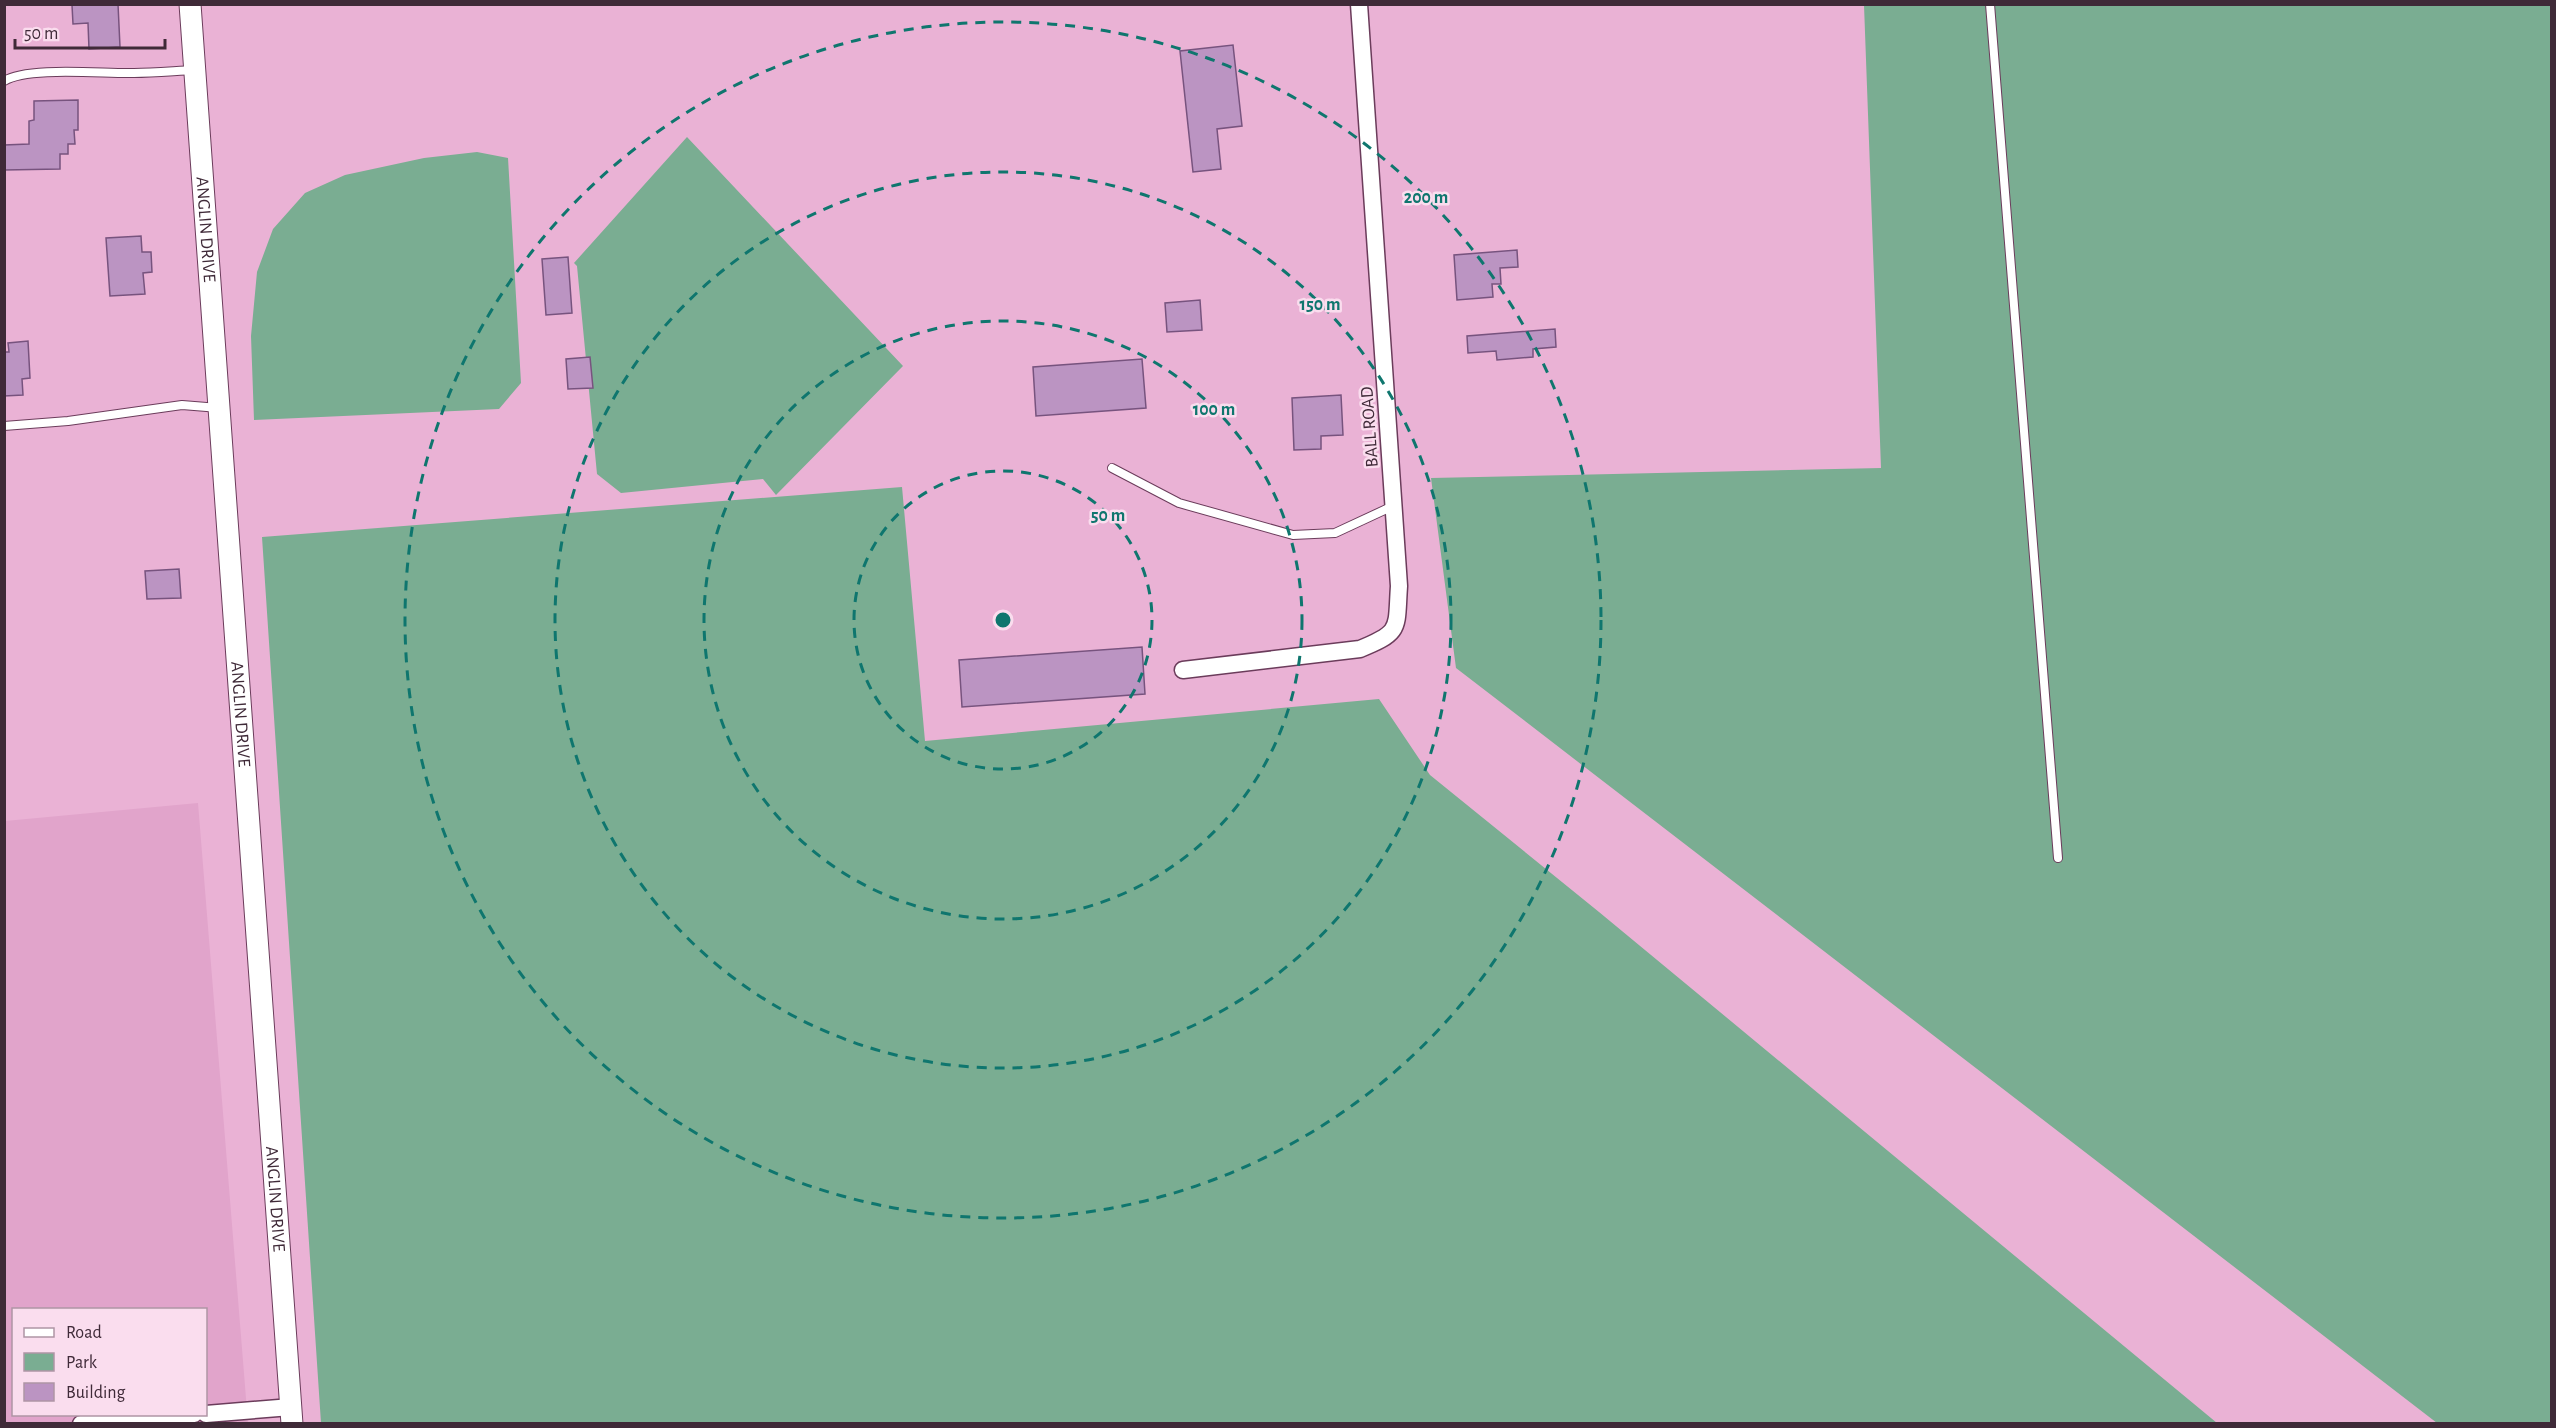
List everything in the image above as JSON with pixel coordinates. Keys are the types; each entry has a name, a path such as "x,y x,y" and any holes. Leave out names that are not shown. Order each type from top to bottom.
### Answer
{"street":[{"name":"ANGLIN DRIVE","path":"190,4 291,1415"},
{"name":"BALL ROAD","path":"1183,670 1360,649 1385,639 1392,632 1396,621 1399,586 1359,4"},
{"path":"207,1414 291,1415"},
{"path":"81,1424 171,1416"}],"lane":[{"path":"1990,4 2058,858"},
{"path":"4,81 12,76 51,73 133,74 195,70"},
{"path":"4,426 68,422 182,405 219,408"},
{"path":"1112,468 1179,503 1293,535 1335,533 1394,505"}],"shaded area":[{"path":"198,803 248,1423 5,1424 5,821"}],"green space":[{"path":"1864,5 2551,5 2551,1423 2437,1423 1456,668 1431,478 1881,468"},
{"path":"687,137 903,366 776,495 763,479 621,493 597,474 577,266 574,263"},
{"path":"477,152 508,158 521,383 499,409 254,420 251,336 257,272 273,229 305,193 345,175 424,158"},
{"path":"902,487 925,741 1379,699 1430,775 2217,1423 321,1423 262,537"}],"building":[{"path":"118,4 120,47 89,49 88,23 73,24 72,5"},
{"path":"1233,45 1242,126 1217,129 1221,169 1193,172 1180,51"},
{"path":"78,100 78,130 74,130 75,144 68,144 68,154 60,154 60,169 4,170 4,145 29,144 29,121 34,120 34,101"},
{"path":"141,236 142,252 151,252 152,272 143,273 145,294 110,296 106,238"},
{"path":"1517,250 1518,267 1500,268 1501,284 1492,284 1493,297 1457,300 1454,255"},
{"path":"568,257 572,313 546,315 542,259"},
{"path":"1200,300 1202,330 1167,332 1165,303"},
{"path":"1555,329 1556,347 1533,349 1533,357 1497,360 1496,351 1468,353 1467,336"},
{"path":"28,341 30,378 22,379 23,395 4,396 4,352 9,352 8,343"},
{"path":"590,357 593,388 568,389 566,359"},
{"path":"1142,359 1146,408 1036,416 1033,367"},
{"path":"1341,395 1343,435 1321,436 1321,449 1294,450 1292,398"},
{"path":"179,569 181,598 147,599 145,571"},
{"path":"1142,647 1145,694 962,707 959,660"}]}
